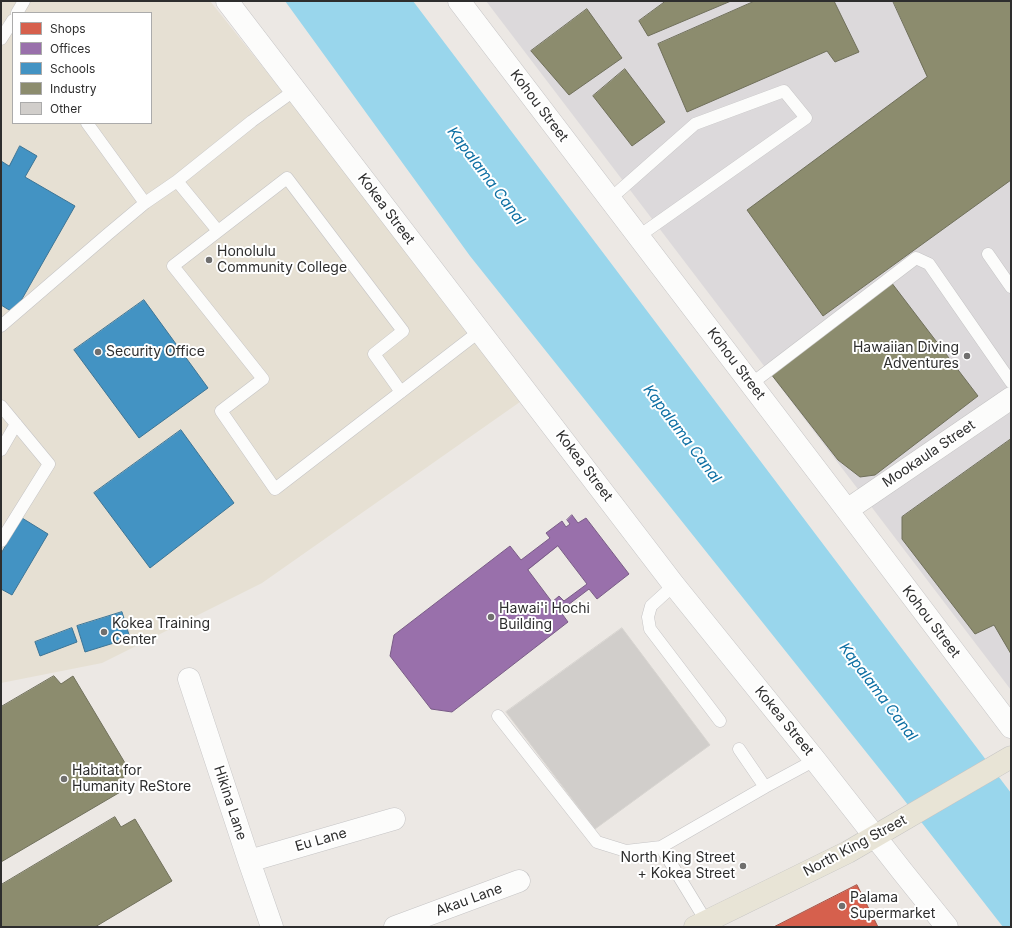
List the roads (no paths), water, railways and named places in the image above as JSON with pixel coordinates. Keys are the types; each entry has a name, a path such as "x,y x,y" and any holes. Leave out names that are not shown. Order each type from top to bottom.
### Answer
{"main road":[{"name":"North King Street","path":"701,924 848,852 1003,762"}],"street":[{"name":"Kokea Street","path":"227,1 674,585 947,927"},
{"name":"Kohou Street","path":"459,1 1011,727"},
{"name":"Mookaula Street","path":"847,510 1011,398"},
{"name":"Hikina Lane","path":"189,679 272,927"},
{"name":"Eu Lane","path":"249,861 394,819"},
{"name":"Akau Lane","path":"395,927 519,881"}],"lane":[{"path":"18,12 24,1"},
{"path":"1,39 12,22"},
{"path":"1,326 145,203 177,180 252,120 295,90"},
{"path":"610,199 695,124 784,91 806,118 639,236"},
{"path":"88,124 145,203"},
{"path":"401,392 374,354 403,331 286,178 173,266 264,379 221,411 275,488 401,392 480,331"},
{"path":"177,180 218,231"},
{"path":"988,254 1011,287"},
{"path":"751,384 916,258 929,264 1011,382"},
{"path":"1,406 49,464 1,541"},
{"path":"1,450 16,424"},
{"path":"674,585 650,606 648,617 650,629 720,722"},
{"path":"498,716 597,842 626,851 661,847 815,760"},
{"path":"739,749 765,787"},
{"path":"661,847 701,924"}],"water":[{"name":"Kapalama Canal","path":"285,1 413,1 1011,793 1011,927 1003,927 894,787 470,256"}],"place":[{"name":"Honolulu Community College","path":"209,260"},
{"name":"Security Office","path":"98,352"},
{"name":"Hawaiian Diving Adventures","path":"967,356"},
{"name":"Hawai'i Hochi Building","path":"491,617"},
{"name":"Kokea Training Center","path":"104,632"},
{"name":"Habitat for Humanity ReStore","path":"64,779"},
{"name":"North King Street + Kokea Street","path":"743,866"},
{"name":"Palama Supermarket","path":"842,906"}]}
